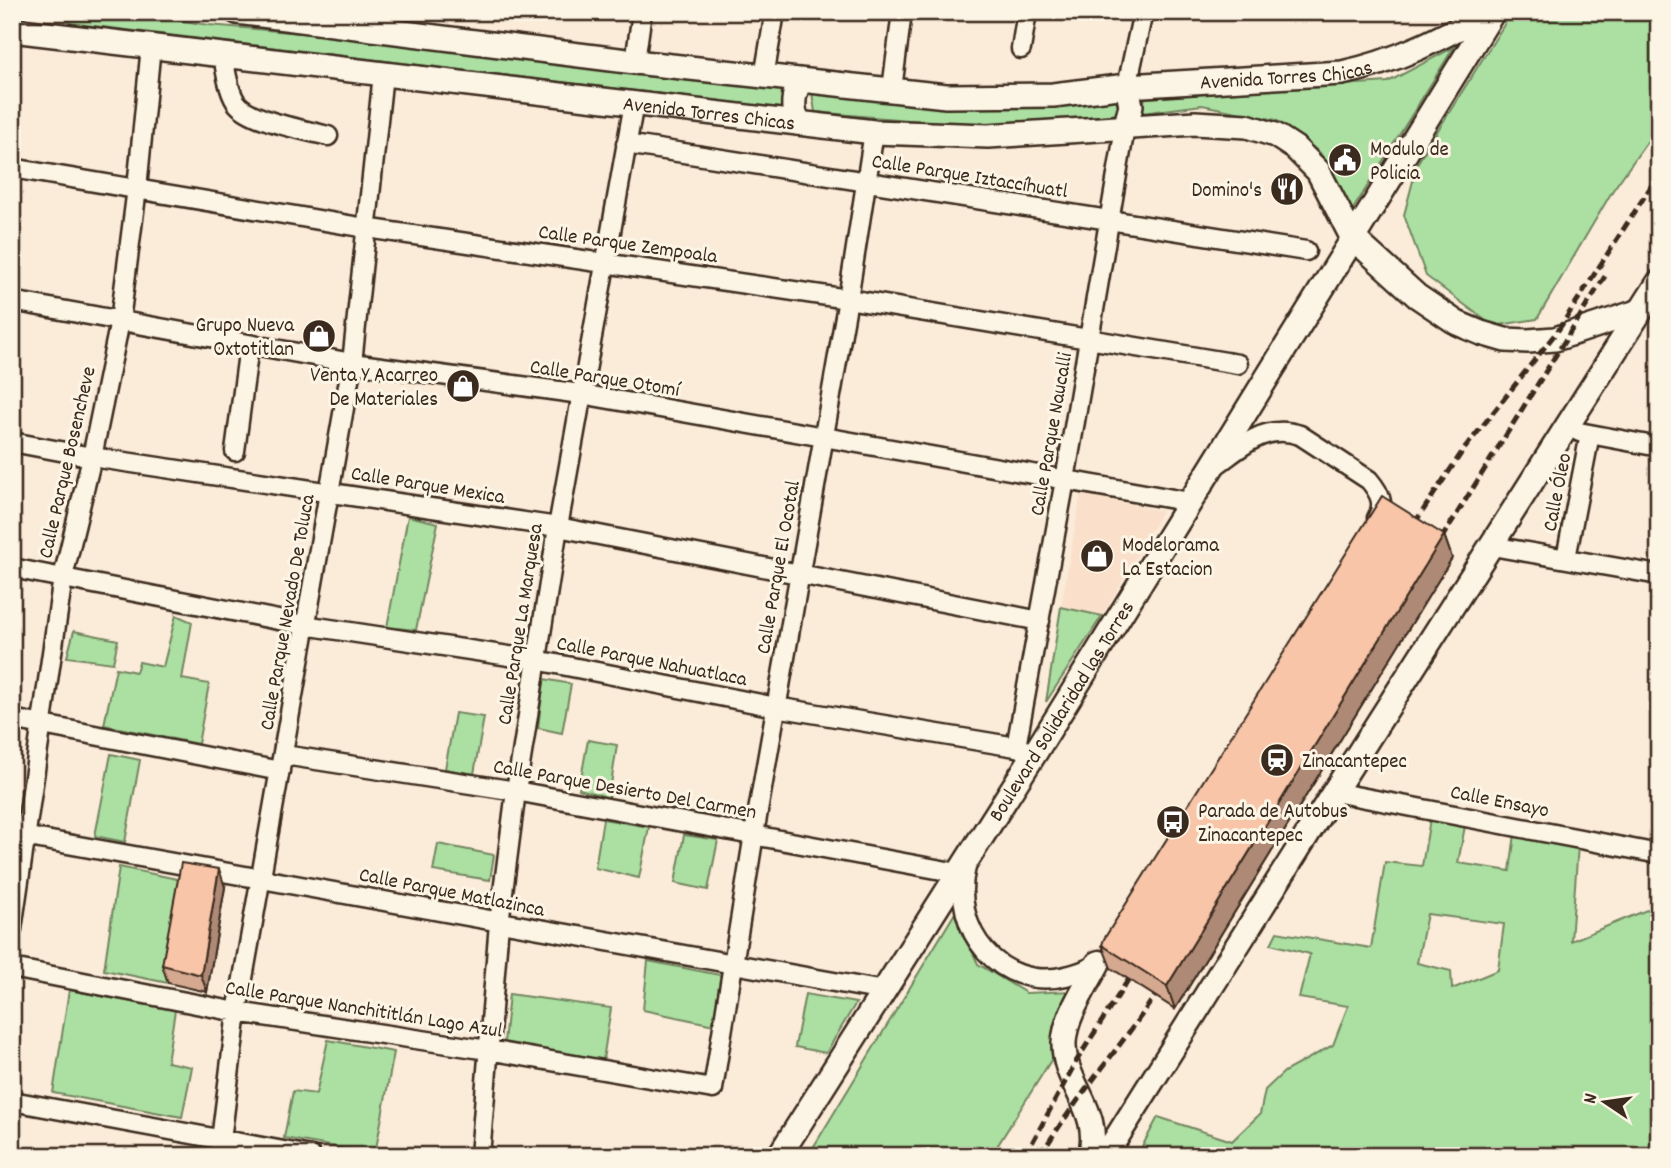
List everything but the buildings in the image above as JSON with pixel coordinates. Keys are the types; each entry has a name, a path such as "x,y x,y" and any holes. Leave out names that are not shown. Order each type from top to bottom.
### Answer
{"main road":[{"path":"12,29 23,12"},
{"path":"57,12 57,25 63,35"},
{"name":"Avenida Torres Chicas","path":"237,12 387,21 635,62 979,97 1053,95 1128,86 1342,73 1405,55 1491,12"},
{"name":"Boulevard Solidaridad las Torres","path":"779,1156 963,865 1025,750 1190,502 1491,12"},
{"name":"Avenida Torres Chicas","path":"12,29 874,132 988,136 1219,123 1247,126 1275,135 1295,148 1318,171 1352,237"},
{"path":"798,123 793,107 801,81"},
{"path":"1125,128 1131,106 1128,86"},
{"path":"1352,237 1417,296 1457,323 1505,340 1555,339 1652,296"},
{"path":"1105,1156 1334,792 1652,296"},
{"path":"1090,1156 1093,1133 1090,1116 1068,1066 1064,1046 1067,1025 1098,964"}],"street":[{"path":"635,62 642,12"},
{"path":"764,77 775,12"},
{"path":"892,89 902,12"},
{"path":"1021,49 1027,12"},
{"path":"1128,86 1143,12"},
{"name":"Calle Parque Bosencheve","path":"12,929 18,835 43,726 63,578 92,457 120,321 151,46"},
{"path":"223,54 234,100 240,106 268,120 328,136"},
{"name":"Calle Parque Nevado De Toluca","path":"219,1147 237,1012 352,363 383,74"},
{"name":"Calle Parque La Marquesa","path":"480,1156 499,923 516,791 558,527 634,103"},
{"name":"Calle Parque Naucalli","path":"1025,750 1040,621 1125,128"},
{"name":"Calle Parque El Ocotal","path":"710,1089 714,1087 732,964 848,299 874,132"},
{"name":"Calle Parque Iztaccíhuatl","path":"626,144 1306,251"},
{"name":"Calle Parque Zempoala","path":"12,168 366,228 848,299 1238,364"},
{"name":"Calle Parque Otomí","path":"12,301 352,363 581,394 1190,502"},
{"path":"235,451 249,345"},
{"path":"1565,429 1659,447"},
{"path":"1209,470 1261,434 1280,430 1300,435 1363,474 1377,490 1382,511 1367,534"},
{"name":"Calle Óleo","path":"1566,558 1590,434"},
{"name":"Calle Parque Mexica","path":"12,442 92,457 558,527 1040,621"},
{"path":"1492,546 1659,575"},
{"name":"Calle Parque Nahuatlaca","path":"12,568 304,625 536,660 776,707 1025,750"},
{"name":"Calle Parque Desierto Del Carmen","path":"12,719 282,763 516,791 754,834 963,865"},
{"name":"Calle Ensayo","path":"1334,792 1659,854"},
{"name":"Calle Parque Matlazinca","path":"18,835 884,991"},
{"path":"963,865 965,915 977,941 997,961 1021,974 1048,978 1074,974 1098,964 1112,941"},
{"name":"Calle Parque Nanchititlán Lago Azul","path":"12,968 237,1012 488,1050 710,1089"},
{"path":"12,1101 219,1147 311,1156"}],"shaded area":[{"path":"1081,494 1162,511 1102,616 1061,607"}],"green space":[{"path":"70,12 128,12 209,25 405,42 787,89 786,109 69,23"},
{"path":"1512,12 1659,12 1659,125 1613,190 1537,319 1493,326 1426,276 1404,215 1418,162"},
{"path":"1454,47 1352,211 1320,153 1276,120 1202,105 1142,113 1145,98 1388,82"},
{"path":"812,93 985,104 1119,97 1119,114 989,127 815,112"},
{"path":"408,516 438,523 416,630 387,627"},
{"path":"1061,607 1102,616 1046,702"},
{"path":"176,615 192,622 182,679 209,684 198,744 104,725 116,668 136,672 139,662 163,667"},
{"path":"74,631 118,640 113,663 67,657"},
{"path":"544,679 571,684 562,733 538,728"},
{"path":"455,713 484,717 474,774 445,769"},
{"path":"588,740 617,745 609,798 579,789"},
{"path":"111,754 140,760 125,842 95,836"},
{"path":"603,819 649,827 639,878 595,868"},
{"path":"1430,819 1465,826 1458,863 1510,871 1515,834 1578,845 1571,941 1659,905 1659,1156 1137,1156 1158,1117 1232,1141 1260,1114 1265,1090 1284,1072 1333,1045 1348,1006 1299,998 1310,954 1271,944 1277,932 1371,948 1385,862 1422,866","holes":["1427,914 1504,924 1498,970 1452,989 1451,971 1417,963"]},
{"path":"684,835 718,840 708,890 675,883"},
{"path":"438,844 494,855 490,880 433,871"},
{"path":"119,867 187,881 168,983 104,970"},
{"path":"955,913 978,964 1026,993 1095,990 991,1156 808,1156"},
{"path":"648,961 725,976 719,1026 643,1010"},
{"path":"69,990 175,1010 167,1062 192,1067 182,1117 53,1093"},
{"path":"509,994 611,1008 603,1060 504,1043"},
{"path":"805,994 856,1003 826,1053 795,1047"},
{"path":"328,1040 394,1052 375,1154 284,1138 293,1091 316,1094"}],"railway":[{"path":"1406,536 1462,452 1559,329 1659,174"},
{"path":"1433,552 1607,273"},
{"path":"1025,1156 1077,1060 1139,963"},
{"path":"1040,1156 1166,979"}],"place":[{"name":"Modulo de Policia","path":"1345,160"},
{"name":"Domino's","path":"1287,189"},
{"name":"Grupo Nueva Oxtotitlan","path":"319,336"},
{"name":"Venta Y Acarreo De Materiales","path":"463,386"},
{"name":"Modelorama La Estacion","path":"1097,556"},
{"name":"Zinacantepec","path":"1277,760"},
{"name":"Parada de Autobus Zinacantepec","path":"1173,822"}]}
